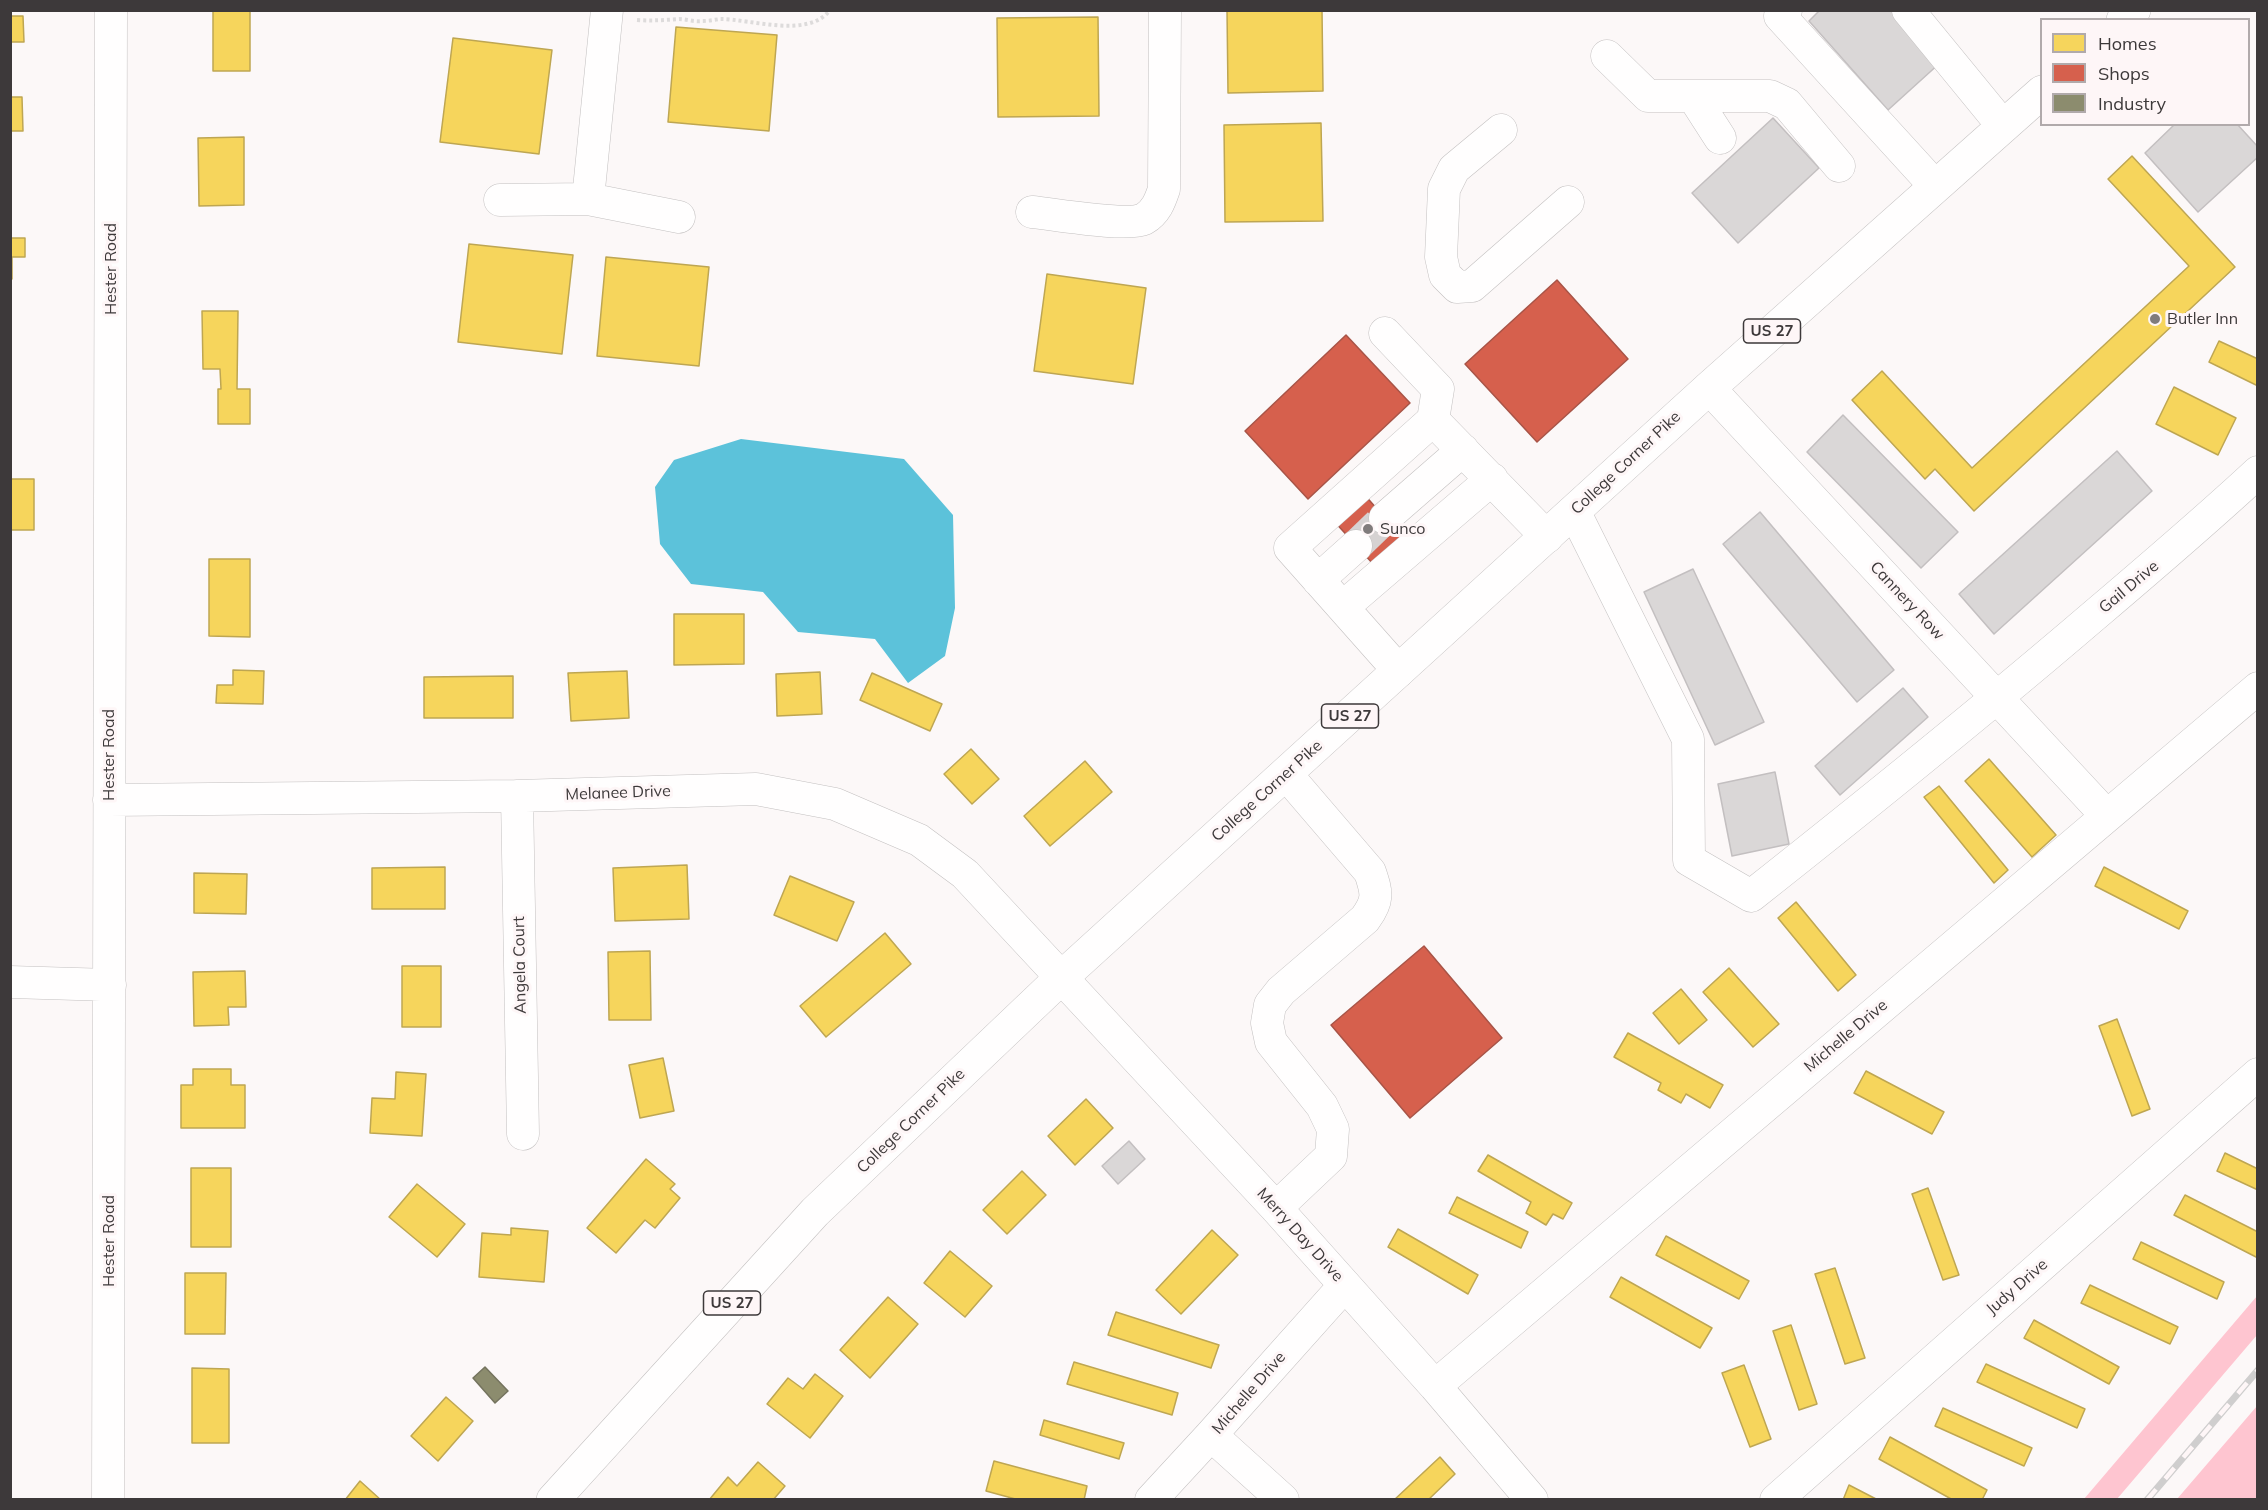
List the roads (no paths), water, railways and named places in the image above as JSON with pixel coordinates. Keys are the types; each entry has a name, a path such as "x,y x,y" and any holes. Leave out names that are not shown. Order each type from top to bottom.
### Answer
{"highway":[{"name":"College Corner Pike","path":"554,1500 815,1212 1061,978 1709,388 2040,94"}],"street":[{"name":"Hester Road","path":"108,1500 111,10"},
{"path":"1032,212 1127,222 1143,219 1158,207 1164,189 1165,10"},
{"path":"1786,10 1780,16 1935,186"},
{"path":"1908,10 2003,126"},
{"path":"588,199 607,15"},
{"path":"1607,56 1647,96 1770,96 1787,104 1839,166"},
{"path":"1693,96 1720,138"},
{"path":"1502,130 1454,169 1444,189 1441,258 1445,275 1457,287 1472,286 1568,202"},
{"path":"500,200 588,199 679,217"},
{"path":"1385,333 1438,390 1433,420 1290,548 1399,671"},
{"name":"Cannery Row","path":"1709,388 2106,815"},
{"path":"1433,420 1547,537"},
{"path":"1385,518 1463,450"},
{"name":"Gail Drive","path":"1575,511 1688,739 1689,860 1751,896 1997,698 2199,527 2258,472"},
{"path":"1342,607 1492,479"},
{"path":"1318,580 1356,546"},
{"name":"Michelle Drive","path":"1435,1386 2258,688"},
{"path":"1276,1208 1331,1156 1333,1129 1322,1106 1271,1042 1267,1023 1270,1005 1281,991 1365,919 1375,906 1376,891 1370,872 1286,774"},
{"name":"Melanee Drive","path":"109,800 517,796 756,789 835,804 919,840 965,874 1061,978"},
{"name":"Angela Court","path":"517,796 523,1134"},
{"name":"Merry Day Drive","path":"1061,978 1276,1208 1435,1386 1532,1500"},
{"path":"10,982 110,985"},
{"name":"Judy Drive","path":"1776,1500 2258,1074"},
{"name":"Michelle Drive","path":"1151,1500 1345,1285"},
{"path":"1211,1435 1283,1500"}],"water":[{"path":"741,439 904,459 953,515 955,608 945,656 908,683 875,639 798,632 763,592 691,584 660,544 655,487 674,460"}],"tunnel":[{"path":"1356,546 1385,518"}],"railway":[{"path":"2147,1500 2258,1370"}],"place":[{"name":"Butler Inn","path":"2155,319"},
{"name":"Sunco","path":"1368,529"}]}
